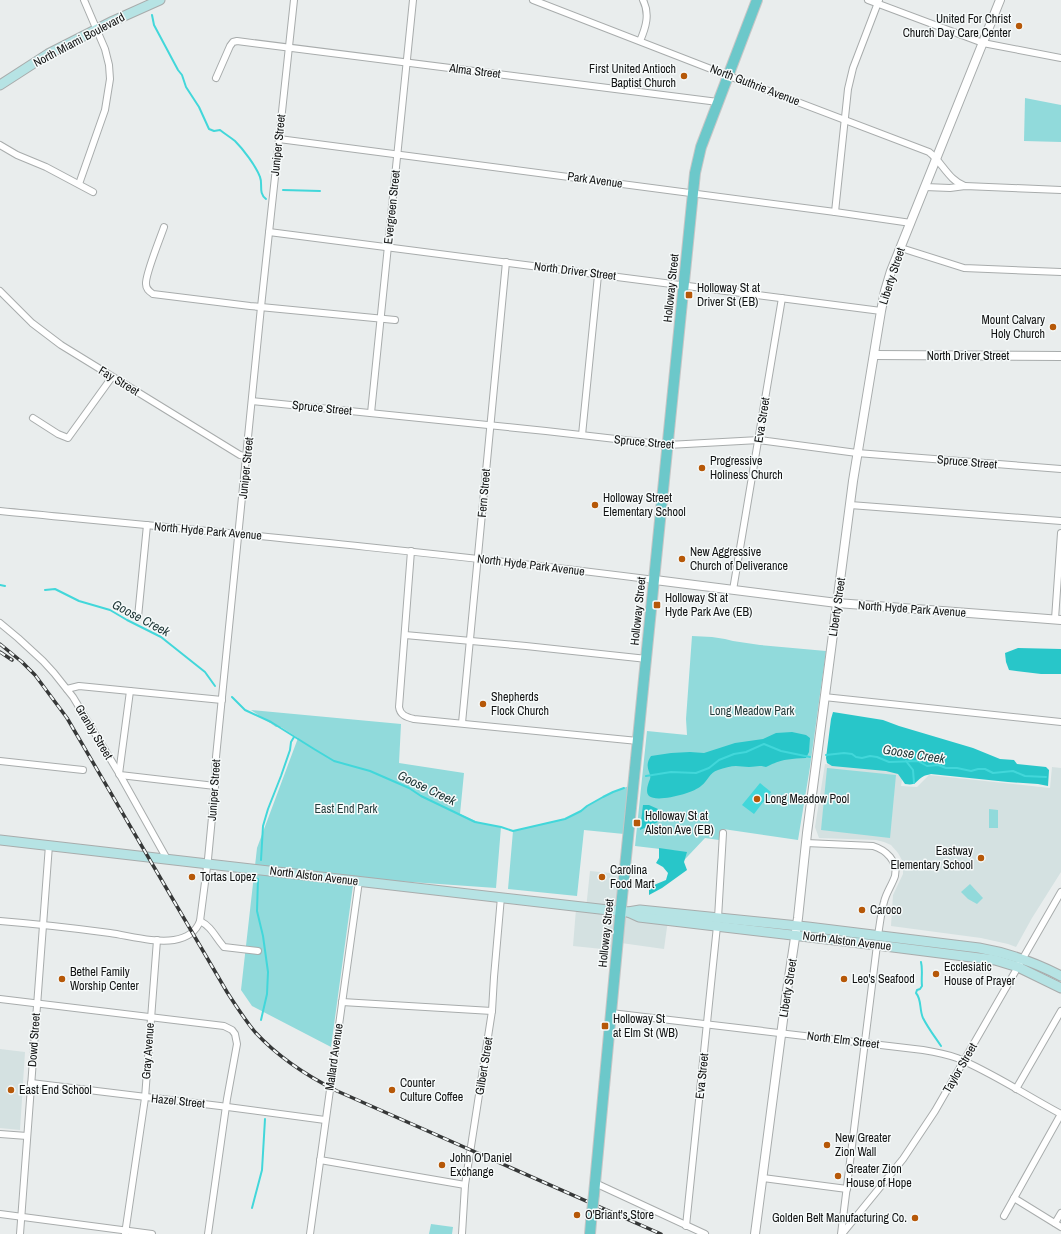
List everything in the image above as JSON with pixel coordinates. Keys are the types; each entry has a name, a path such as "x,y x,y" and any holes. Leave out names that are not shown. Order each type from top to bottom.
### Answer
{"main road":[{"name":"North Miami Boulevard","path":"0,85 48,54 97,28 160,0"},
{"name":"Holloway Street","path":"590,1234 611,1013 624,911 646,659 698,156 757,0"},
{"name":"North Alston Avenue","path":"0,840 624,911 640,910 718,922 796,931 877,945 995,960 1018,967 1061,988"},
{"name":"North Alston Avenue","path":"796,931 878,935 1004,952 1023,958 1061,976"}],"street":[{"path":"79,184 105,110 109,89 110,72 108,58 97,28 84,0"},
{"name":"Juniper Street","path":"157,940 174,940 183,938 195,930 200,921 215,786 216,757 261,307 294,0"},
{"name":"Evergreen Street","path":"371,413 413,0"},
{"name":"North Guthrie Avenue","path":"533,0 929,152 937,159 954,180 965,186"},
{"path":"640,41 645,28 647,16 646,6 643,0"},
{"path":"868,0 878,2 983,43 1061,58"},
{"name":"Liberty Street","path":"755,1234 781,1032 796,931 824,697 857,453 881,311 889,277 1000,0"},
{"path":"836,212 848,88 853,68 878,2"},
{"name":"Alma Street","path":"216,78 233,42 244,41 718,102"},
{"name":"Park Avenue","path":"279,139 911,222"},
{"path":"0,144 17,155 46,167 93,192"},
{"path":"925,187 950,188 965,186 1061,190"},
{"path":"164,227 145,282 146,287 153,294 261,307 395,320"},
{"name":"North Driver Street","path":"269,232 881,311"},
{"path":"901,248 964,268 1061,272"},
{"name":"Fern Street","path":"462,723 506,262"},
{"path":"582,435 598,274"},
{"name":"Fay Street","path":"0,291 32,323 49,337 240,455 247,457"},
{"name":"Eva Street","path":"733,590 782,298"},
{"name":"North Driver Street","path":"874,355 1061,356"},
{"path":"33,418 58,434 68,438 112,377"},
{"name":"Spruce Street","path":"252,401 668,445 759,440 857,453 1061,469"},
{"path":"850,505 1061,521"},
{"name":"North Hyde Park Avenue","path":"0,511 411,551 837,603 1058,620"},
{"path":"138,617 147,525"},
{"path":"1058,620 1061,533"},
{"path":"411,551 399,707 402,715 414,719 638,741"},
{"name":"Granby Street","path":"0,623 43,660 67,689 84,714 167,859"},
{"path":"405,635 646,659"},
{"path":"67,689 79,686 222,700"},
{"path":"130,691 119,775 215,786"},
{"path":"824,697 1061,722"},
{"path":"0,761 83,770"},
{"name":"Eva Street","path":"686,1226 718,922 723,833"},
{"path":"806,843 874,846 890,856 894,864 895,876 883,903 878,935"},
{"name":"Dowd Street","path":"20,1234 49,846"},
{"name":"Mallard Avenue","path":"310,1234 359,881"},
{"name":"Taylor Street","path":"841,1234 903,1159 934,1111 1061,892"},
{"name":"Gilbert Street","path":"462,1234 466,1185 492,1011 501,897"},
{"path":"0,921 44,925 157,940"},
{"path":"200,921 211,929 224,947 258,951"},
{"name":"Gray Avenue","path":"125,1232 145,1098 157,940"},
{"path":"841,1234 877,945"},
{"path":"0,1000 224,1026 232,1030 235,1034 237,1044 226,1107 208,1234"},
{"path":"342,1002 492,1011"},
{"path":"1016,1089 1061,1012"},
{"name":"North Elm Street","path":"611,1013 781,1032 944,1054 964,1061 986,1072 1061,1114"},
{"name":"Hazel Street","path":"31,1083 325,1120"},
{"path":"1004,1216 1061,1114"},
{"path":"0,1134 27,1136"},
{"path":"320,1160 466,1185"},
{"path":"763,1178 847,1189"},
{"path":"595,1183 705,1234"},
{"path":"1014,1198 1061,1227"},
{"path":"1055,1223 1061,1213"},
{"path":"0,1214 125,1232 152,1234"}],"shaded area":[{"path":"1018,648 1061,649 1061,674 1041,674 1009,670 1005,653"},
{"path":"833,712 883,720 973,748 1000,759 1014,760 1017,764 1046,767 1049,770 1048,786 931,774 921,778 914,784 905,784 898,774 886,771 832,766 827,763 826,758"},
{"path":"792,732 806,735 810,738 809,752 806,758 777,762 766,767 727,767 715,771 697,789 667,798 653,798 649,796 647,792 650,779 648,764 651,756 671,753 704,753 735,743 763,739 776,733"},
{"name":"Eastway Elementary School","path":"825,764 897,771 902,780 901,786 917,787 929,775 1050,788 1052,767 1061,768 1061,872 1032,918 1016,947 981,938 891,926 893,895 903,874 903,862 891,845 884,842 876,840 819,838 815,827"},
{"name":"Long Meadow Pool","path":"760,783 771,792 754,814 742,805"},
{"path":"643,805 649,805 658,809 661,817 658,822 640,830"},
{"path":"659,848 687,852 684,862 687,870 662,888 649,895 649,890 654,885 666,880 668,873 663,867 656,863 659,858"},
{"path":"590,871 620,874 617,914 668,920 664,949 614,942 612,950 573,946 576,909 586,909"},
{"name":"East End School","path":"0,1049 25,1052 20,1130 0,1128"}],"green space":[{"path":"1025,98 1061,105 1061,142 1024,141"},
{"name":"Long Meadow Park","path":"692,636 712,637 760,645 826,651 798,840 723,829 719,840 705,838 672,873 677,851 635,846 647,731 687,735 686,719"},
{"name":"East End Park","path":"251,710 401,724 399,763 464,773 460,814 480,823 501,827 496,888 354,878 331,1047 252,1006 241,990 257,848 298,738 281,727 276,727"},
{"path":"827,768 896,775 890,838 821,830"},
{"path":"629,786 624,834 584,830 577,896 508,889 513,831 565,819 613,792"},
{"path":"989,809 998,810 998,828 989,828"},
{"path":"970,884 983,898 977,904 968,899 961,892"},
{"path":"431,1224 453,1227 452,1234 429,1234"}],"waterway":[{"path":"152,15 154,25 182,75 186,87 199,107 209,129 214,131 220,130 242,148 258,173 261,180 261,191 266,199"},
{"path":"283,190 320,191"},
{"name":"Goose Creek","path":"0,585 5,586"},
{"name":"Goose Creek","path":"45,590 55,589 79,601 110,610 161,637 205,672 215,686"},
{"name":"Goose Creek","path":"232,697 245,710 271,722 334,761 370,771 409,788 421,796 475,822 513,831 565,819 603,797 624,788"},
{"path":"261,860 263,826 294,737"},
{"name":"Goose Creek","path":"646,776 671,772 696,773 709,768 719,760 734,754 746,752 764,744 781,751 810,757"},
{"name":"Goose Creek","path":"826,755 844,753 862,758 870,756 877,757 889,762 918,761 927,766 938,765 946,768 957,768 971,771 985,769 993,773 1013,771 1025,776 1046,777"},
{"path":"906,761 913,770 914,783"},
{"path":"258,879 257,911 263,936 268,972 267,994 261,1020"},
{"path":"921,962 922,986 916,993 919,999 923,1018 941,1046"},
{"path":"252,1208 262,1170 265,1119"}],"railway":[{"path":"0,644 35,675 67,718 227,992 251,1027 273,1050 304,1072 337,1091 661,1234"},
{"path":"0,652 12,660"}],"place":[{"name":"United For Christ Church Day Care Center","path":"1019,26"},
{"name":"First United Antioch Baptist Church","path":"684,76"},
{"name":"Holloway St at Driver St (EB)","path":"689,295"},
{"name":"Mount Calvary Holy Church","path":"1053,327"},
{"name":"Progressive Holiness Church","path":"702,468"},
{"name":"Holloway Street Elementary School","path":"595,505"},
{"name":"New Aggressive Church of Deliverance","path":"682,559"},
{"name":"Holloway St at Hyde Park Ave (EB)","path":"657,605"},
{"name":"Shepherds Flock Church","path":"483,704"},
{"name":"Long Meadow Pool","path":"757,799"},
{"name":"Holloway St at Alston Ave (EB)","path":"637,823"},
{"name":"Eastway Elementary School","path":"981,858"},
{"name":"Tortas Lopez","path":"192,877"},
{"name":"Carolina Food Mart","path":"602,877"},
{"name":"Caroco","path":"862,910"},
{"name":"Ecclesiatic House of Prayer","path":"936,974"},
{"name":"Bethel Family Worship Center","path":"62,979"},
{"name":"Leo's Seafood","path":"844,979"},
{"name":"Holloway St at Elm St (WB)","path":"605,1026"},
{"name":"East End School","path":"11,1090"},
{"name":"Counter Culture Coffee","path":"392,1090"},
{"name":"New Greater Zion Wall","path":"827,1145"},
{"name":"John O'Daniel Exchange","path":"442,1165"},
{"name":"Greater Zion House of Hope","path":"838,1176"},
{"name":"O'Briant's Store","path":"577,1215"},
{"name":"Golden Belt Manufacturing Co.","path":"915,1218"}]}
